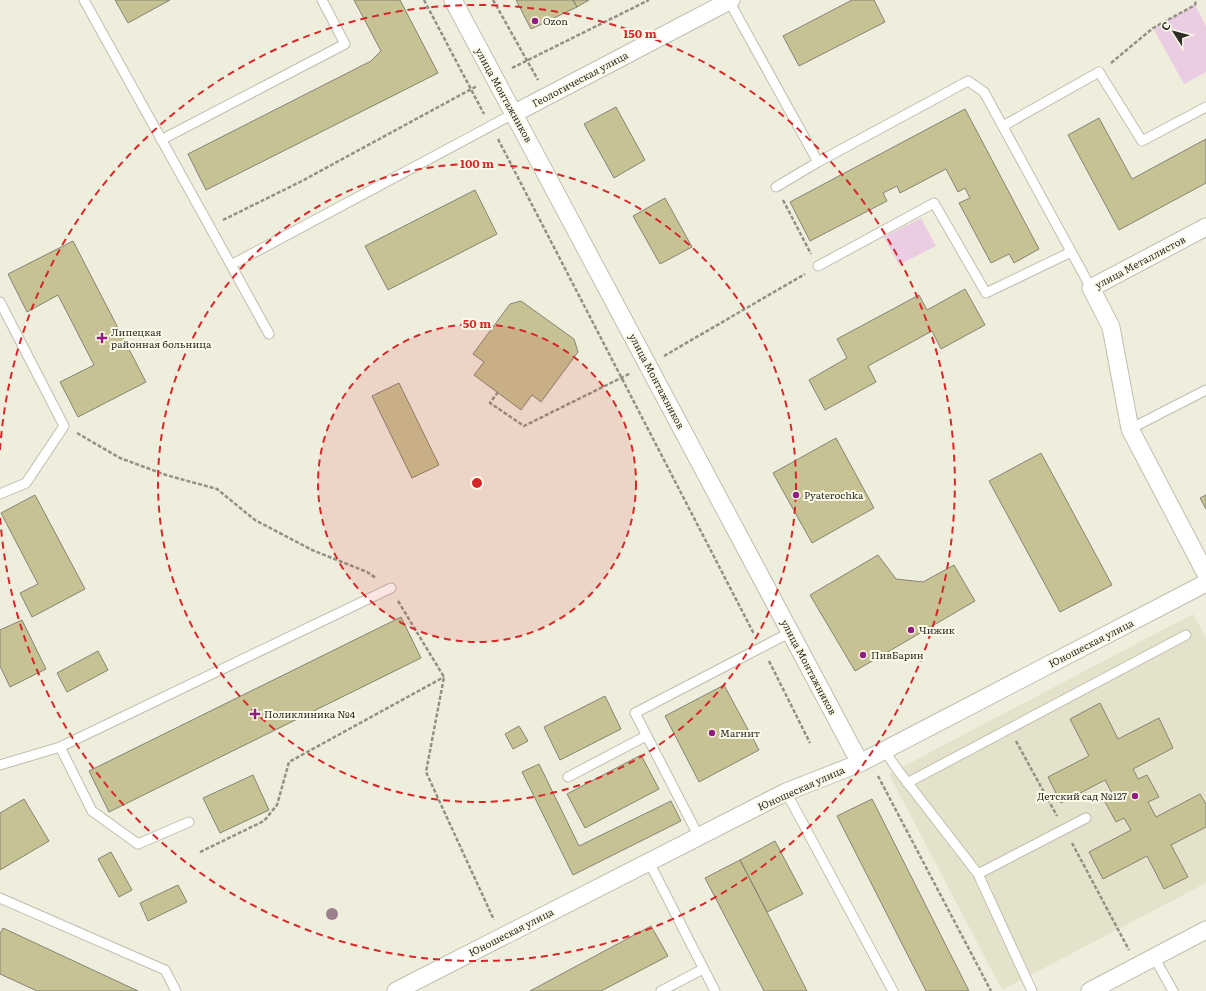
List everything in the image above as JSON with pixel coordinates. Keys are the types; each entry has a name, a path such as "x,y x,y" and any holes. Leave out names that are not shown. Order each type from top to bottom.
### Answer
{"street":[{"name":"улица Монтажников","path":"453,0 515,113 791,632 865,761"},
{"name":"Геологическая улица","path":"515,113 730,0"},
{"name":"улица Металлистов","path":"1206,227 1091,288 1112,327 1130,429 1206,574"},
{"name":"Юношеская улица","path":"396,991 786,792 865,761 1206,583"},
{"path":"1090,991 1206,930"}],"lane":[{"path":"84,0 269,334"},
{"path":"161,140 345,44 322,0"},
{"path":"730,0 818,162"},
{"path":"1003,126 1099,72 1142,141 1206,107"},
{"path":"776,187 818,162 968,81 984,92 1091,288"},
{"path":"231,265 515,113"},
{"path":"818,266 934,203 986,293 1071,252"},
{"path":"0,302 64,426 26,483 0,494"},
{"path":"1130,429 1206,390"},
{"path":"0,765 60,747 391,588"},
{"path":"699,837 635,713 791,632"},
{"path":"907,783 1186,634"},
{"path":"568,776 646,736"},
{"path":"60,747 92,810 138,844 189,822"},
{"path":"884,750 907,783 978,874 1032,991"},
{"path":"786,792 893,991"},
{"path":"978,874 1086,818"},
{"path":"649,862 715,991"},
{"path":"0,898 165,970 176,991"},
{"path":"1154,957 1173,991"},
{"path":"661,991 703,969"}],"path":[{"path":"424,0 470,90 491,125 810,743"},
{"path":"493,0 547,96"},
{"path":"209,227 300,182 494,77 649,0"},
{"path":"1099,72 1153,28 1195,5 1196,0"},
{"path":"498,392 490,403 524,426 648,365 818,266 776,187"},
{"path":"64,426 120,458 166,476 217,489 255,520 312,550 367,572 391,588 444,677 426,772 502,937"},
{"path":"200,852 264,821 277,805 289,762 444,677"},
{"path":"1009,729 1137,966"},
{"path":"865,761 991,991"}],"shaded area":[{"path":"1195,5 1206,26 1206,72 1184,84 1153,28"},
{"path":"921,218 936,246 899,265 884,237"},
{"path":"1193,614 1206,638 1206,883 1002,990 889,774"}],"building":[{"path":"115,0 170,0 128,23"},
{"path":"354,0 400,0 438,73 206,190 188,154 371,61 381,51"},
{"path":"516,0 573,0 577,7 531,29"},
{"path":"573,0 589,0 577,7"},
{"path":"852,0 874,0 885,22 799,66 783,36"},
{"path":"616,107 645,160 614,178 584,124"},
{"path":"965,109 1039,249 1014,263 1009,254 991,263 959,203 970,198 965,188 958,192 946,169 900,193 897,186 883,193 887,201 810,241 790,202"},
{"path":"1099,118 1132,179 1206,139 1206,183 1119,230 1068,135"},
{"path":"475,190 497,234 388,290 365,246"},
{"path":"665,198 692,247 660,264 633,216"},
{"name":"Липецкая районная больница","path":"73,241 146,382 78,417 60,382 94,365 58,295 27,312 8,274"},
{"path":"965,289 985,325 941,349 932,331 868,366 876,382 825,410 809,380 847,358 837,339 919,295 927,310"},
{"path":"521,301 574,339 578,352 541,402 532,395 521,410 474,375 484,362 473,354 510,304"},
{"path":"399,383 439,465 412,478 372,396"},
{"path":"836,438 874,508 812,543 773,473"},
{"path":"1041,453 1112,585 1060,612 989,481"},
{"path":"35,495 85,589 32,617 20,593 38,584 1,513"},
{"path":"1206,495 1206,509 1200,498"},
{"path":"878,555 896,579 923,582 954,565 975,601 855,671 810,595"},
{"name":"Поликлиника №4","path":"401,617 421,658 109,812 89,771"},
{"path":"22,620 46,669 10,687 0,666 0,630"},
{"path":"98,651 108,670 67,692 57,673"},
{"name":"Магнит","path":"724,685 759,750 699,782 665,716"},
{"path":"605,696 621,729 560,760 544,727"},
{"name":"Детский сад №127","path":"1100,703 1118,739 1159,718 1173,748 1133,769 1138,779 1147,775 1159,797 1148,802 1156,817 1200,794 1206,804 1206,827 1171,845 1188,877 1164,889 1147,856 1103,879 1089,852 1131,830 1124,818 1116,822 1104,800 1113,795 1105,780 1061,803 1048,777 1089,756 1070,719"},
{"path":"519,726 528,741 513,749 505,734"},
{"path":"641,755 659,789 585,828 567,794"},
{"path":"539,764 579,846 671,801 681,821 573,875 522,772"},
{"path":"253,775 269,810 220,833 203,798"},
{"path":"24,799 49,841 0,870 0,813"},
{"path":"872,799 969,991 926,991 837,816"},
{"path":"775,841 803,894 767,912 740,860"},
{"path":"111,852 132,890 119,897 98,859"},
{"path":"740,860 807,991 764,991 705,878"},
{"path":"178,885 187,902 148,921 140,903"},
{"path":"651,926 668,956 601,991 530,991"},
{"path":"3,928 138,991 37,991 0,974 0,934"}],"place":[{"name":"Ozon","path":"535,21"},
{"name":"Липецкая районная больница","path":"102,338"},
{"name":"Pyaterochka","path":"796,495"},
{"name":"Чижик","path":"911,630"},
{"name":"ПивБарин","path":"863,655"},
{"name":"Поликлиника №4","path":"255,714"},
{"name":"Магнит","path":"712,733"},
{"name":"Детский сад №127","path":"1135,796"}]}
